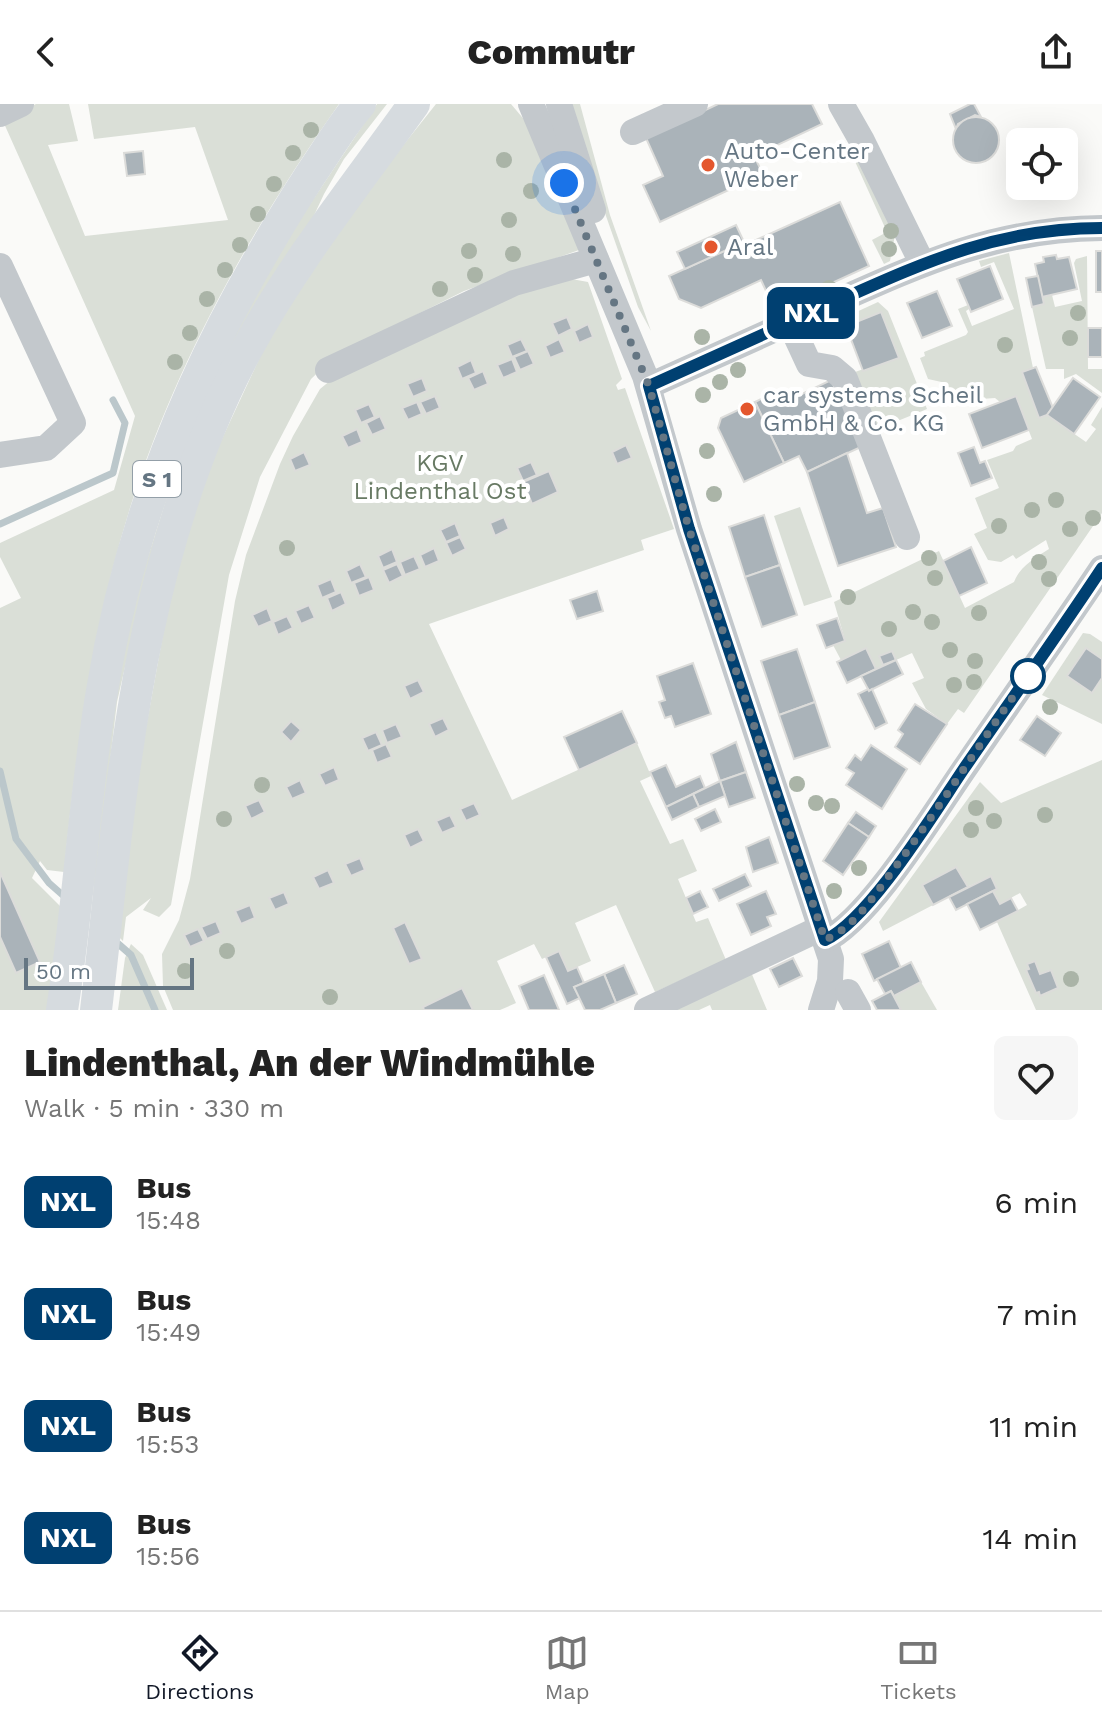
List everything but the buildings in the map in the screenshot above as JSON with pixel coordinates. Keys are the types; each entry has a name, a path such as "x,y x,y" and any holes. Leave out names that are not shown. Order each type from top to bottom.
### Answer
{"main road":[{"name":"S 1","path":"62,1010 104,676 127,574 149,502 180,416 244,285 293,200 360,104"},
{"name":"S 1","path":"96,1010 122,773 144,640 175,527 210,429 247,349 278,298 414,104"}],"street":[{"path":"0,114 21,104"},
{"path":"531,104 644,374"},
{"path":"559,104 577,166 629,307 644,374 689,529 831,959 830,981 821,1010"},
{"path":"633,132 695,104"},
{"path":"841,104 922,263"},
{"path":"644,374 790,323 922,263 962,249 1048,230 1102,228"},
{"path":"328,370 514,283 596,260"},
{"path":"0,266 73,423 46,448 0,455"},
{"path":"790,323 809,364 832,368 845,379 907,537"},
{"path":"647,1010 823,934 847,927 915,841 1097,585"}],"green space":[{"path":"36,104 69,104 78,141 48,145 85,236 228,220 195,127 94,139 88,104 339,104 246,248 193,349 149,454 117,552 96,643 80,734 64,872 47,870 40,861 32,878 62,908 50,1010 0,1010 0,608 21,598 0,557 0,543 114,490 135,416 2,119"},
{"path":"377,104 387,104 344,159 324,194 146,575 117,702 92,913 99,795 132,607 191,422 268,267"},
{"path":"436,104 511,104 527,123 579,250 464,291 352,347 332,359 311,379 260,477 229,575 171,905 159,917 143,910 151,898 126,917 123,941 116,934 128,827 174,574 214,456 275,325 366,192"},
{"path":"571,104 580,104 610,215 651,331 638,307"},
{"path":"855,143 895,235 890,261 884,264 872,240 887,232 848,146"},
{"path":"1009,253 1033,368 1022,373 1039,418 1047,415 1086,442 1096,429 1091,425 1102,407 1102,513 964,713 958,709 947,724 926,709 912,683 924,678 912,653 896,660 892,651 880,656 883,665 876,669 866,648 841,660 833,645 845,640 834,602 939,551 965,608 1014,582 1024,567 1049,549 1046,540 1016,559 1013,555 1001,562 988,560 974,534 987,528 975,498 999,488 987,460 1013,451 1016,446 1032,439 1016,397 1000,402 995,398 981,399 975,391 953,400 946,383 928,379 920,358 925,356 924,352 966,335 968,332 958,309 968,305 966,311 972,326 1014,309 994,262 981,267 979,261"},
{"path":"1087,256 1088,369 1102,369 1102,393 1076,374 1064,379 1064,369 1046,369 1032,307 1044,304 1042,297 1052,295 1055,307 1082,301 1074,263 1076,259"},
{"name":"KGV Lindenthal Ost","path":"555,276 588,282 622,379 616,385 618,390 625,388 674,529 641,540 644,550 429,624 512,800 637,743 651,776 640,781 670,844 683,839 697,871 678,879 696,922 708,918 726,960 655,992 616,905 575,923 591,961 568,971 559,951 542,959 534,944 497,961 516,1003 500,1010 473,1010 462,988 423,1007 424,1010 173,1010 163,986 162,954 179,920 190,879 235,601 246,555 293,436 320,389 331,380"},
{"path":"878,302 888,311 927,409 878,429 855,372 898,357 881,312 846,326 839,320"},
{"path":"800,507 832,597 804,606 774,516"},
{"path":"1083,633 1102,642 1102,724 1042,695"},
{"path":"1102,760 1102,1010 1036,1010 997,922 1027,905 1020,893 1000,904 993,891 997,888 991,876 967,887 956,867 923,885 933,905 883,931 879,922 980,782 1001,803"},
{"path":"131,944 143,955 167,1010 118,1010 125,958"},
{"path":"751,972 767,1010 712,1010 710,1005 699,1010 676,1010"},
{"path":"921,982 937,1010 901,1010 894,996"}],"waterway":[{"path":"0,524 113,473 125,423 113,400"},
{"path":"0,771 16,839 49,883 66,898"},
{"path":"115,941 131,955 155,1010"}],"bus line":[{"name":"NXL","path":"1102,228 1048,230 962,249 924,262 649,386 689,529 825,940 837,935 863,910 915,841 1102,568"}],"place":[{"name":"Auto-Center Weber","path":"708,165"},
{"name":"Aral","path":"711,247"},
{"name":"car systems Scheil GmbH & Co. KG","path":"747,409"}],"route":[{"path":"564,183 649,386 689,529 825,940 837,935 863,910 915,841 1028,676"}]}
